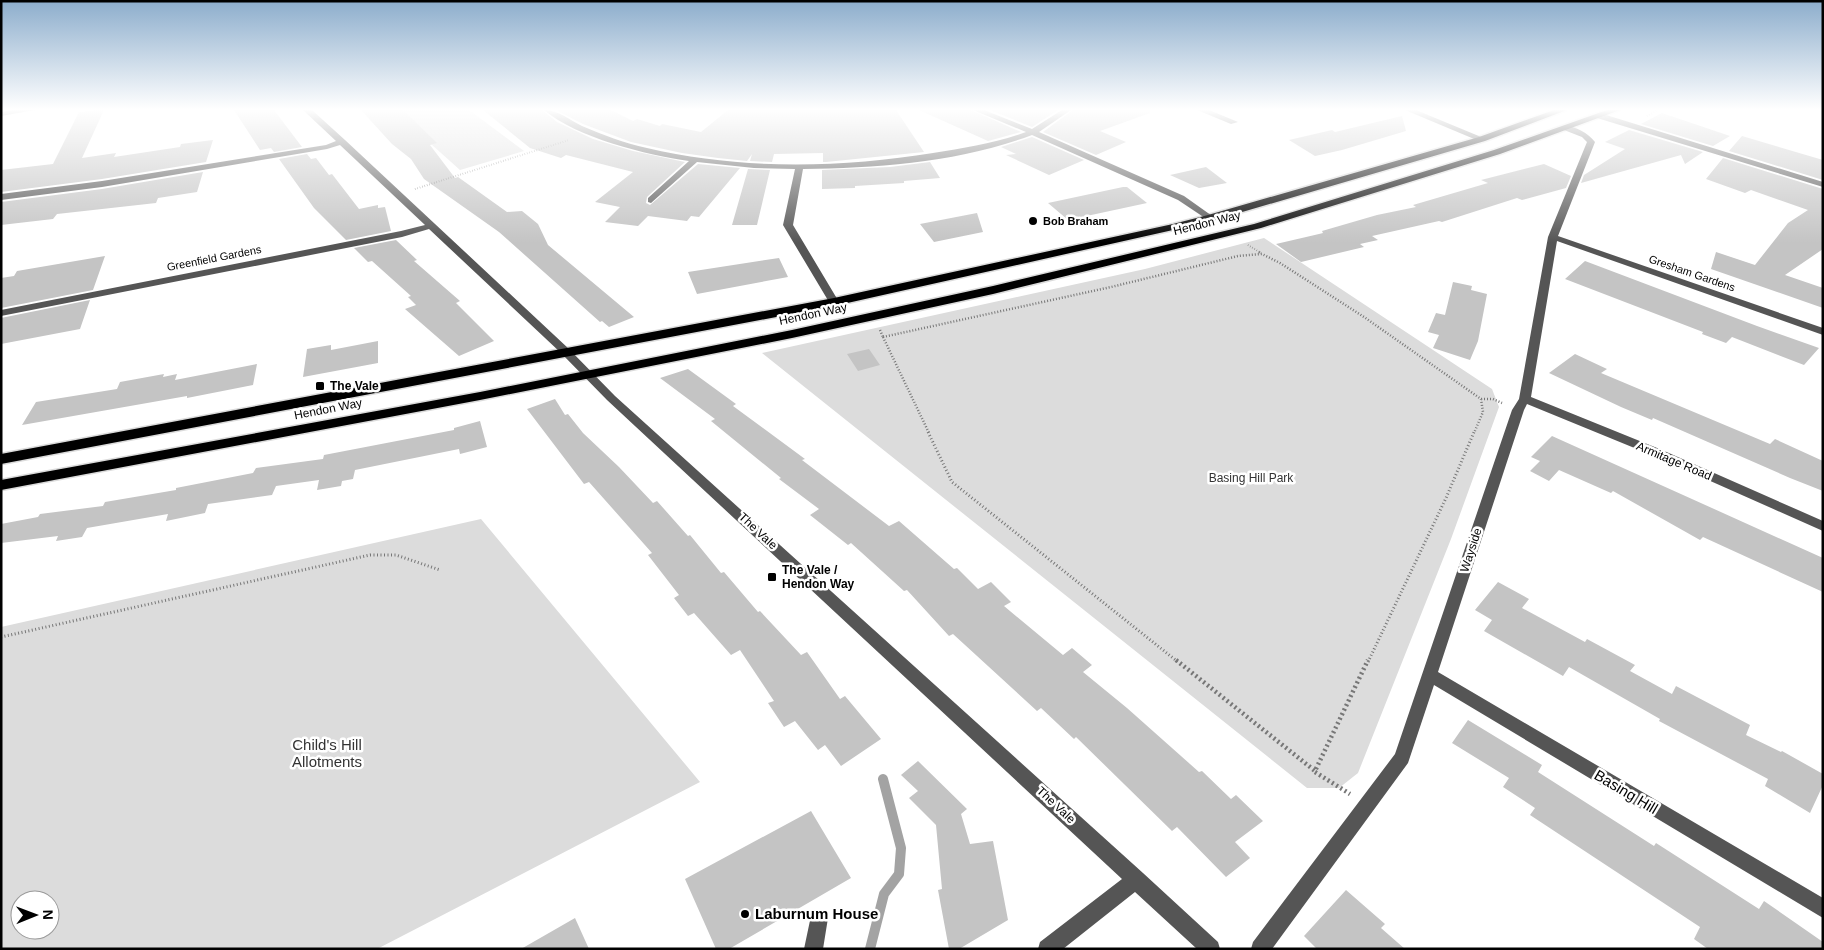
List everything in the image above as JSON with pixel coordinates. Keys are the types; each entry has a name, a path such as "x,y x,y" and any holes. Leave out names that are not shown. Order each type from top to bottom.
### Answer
{"highway":[{"name":"Hendon Way","path":"1,460 834,302 1212,218 1430,154"},
{"name":"Hendon Way","path":"1,485 460,399 893,312 1230,233 1486,154"},
{"path":"1212,218 1230,233"}],"street":[{"path":"1,198 102,184 282,154"},
{"name":"The Vale","path":"355,154 587,374 1211,949"},
{"path":"670,154 695,160 799,167 879,164 943,154"},
{"path":"1083,154 1181,198 1212,218"},
{"name":"Wayside","path":"1260,949 1402,758 1518,410 1524,399 1553,237 1586,154"},
{"path":"1724,154 1823,185"},
{"path":"651,200 695,160"},
{"path":"799,167 788,225 834,302"},
{"name":"Greenfield Gardens","path":"1,313 392,236 431,226"},
{"name":"Gresham Gardens","path":"1553,237 1823,332"},
{"name":"Armitage Road","path":"1524,399 1658,453 1823,526"},
{"name":"Basing Hill","path":"1430,675 1823,909"},
{"path":"1047,949 1137,879"},
{"path":"813,949 819,918"}],"path":[{"path":"398,195 527,154"},
{"path":"1245,243 1364,317 1481,399 1483,412 1446,498 1315,772"},
{"path":"1262,254 1238,256 1111,287 883,337 952,482 1315,772 1367,805"},
{"path":"1,636 370,555 396,555 440,570"}],"green space":[{"path":"443,154 513,154 460,170"},
{"name":"Basing Hill Park","path":"1264,238 1492,389 1499,407 1451,539 1358,773 1339,788 1307,788 762,353 1145,269"},
{"name":"Child's Hill Allotments","path":"481,519 700,782 377,949 1,949 1,627"}],"building":[{"path":"58,154 84,154 82,158 107,154 115,154 114,157 132,154 208,154 206,162 102,179 1,192 1,170 53,164"},
{"path":"305,154 311,159 316,158 329,175 332,174 359,209 378,205 378,208 385,207 391,231 346,240 314,208 279,159"},
{"path":"405,154 437,154 455,178 458,177 507,212 522,211 538,224 548,245 634,317 609,327 602,321 600,322 499,232 424,179 411,159"},
{"path":"550,154 649,154 685,162 647,197 646,203 650,205 698,164 740,168 699,217 691,216 687,221 648,216 638,226 605,222 620,207 595,202 633,172 566,155 561,158"},
{"path":"692,154 752,154 747,161"},
{"path":"752,154 774,154 772,162 750,161"},
{"path":"823,154 901,154 826,162 823,162"},
{"path":"1071,154 1084,160 1049,175 1006,155"},
{"path":"1617,154 1700,154 1685,164 1681,155 1581,183 1584,175"},
{"path":"1740,154 1804,154 1823,160 1823,180"},
{"path":"1723,158 1823,189 1823,249 1785,275 1823,288 1823,308 1711,269 1716,252 1755,265 1788,223 1808,210 1751,190 1745,193 1706,179"},
{"path":"930,162 940,178 904,181 904,183 855,186 855,188 822,189 822,170 890,167"},
{"path":"1544,164 1571,176 1566,188 1522,200 1517,198 1442,222 1439,221 1372,236 1378,240 1360,244 1364,247 1301,262 1276,244 1323,233 1322,231 1377,215 1416,207 1413,205 1488,183 1481,180"},
{"path":"1206,167 1227,183 1199,188 1170,175"},
{"path":"748,169 770,170 757,225 732,225"},
{"path":"203,172 197,192 158,198 156,203 57,214 53,219 1,225 1,202 102,189"},
{"path":"1127,187 1147,203 1068,220 1048,203"},
{"path":"977,213 983,232 934,242 920,224"},
{"path":"396,240 417,260 414,261 460,301 456,303 494,341 459,356 405,309 416,305 408,297 411,296 372,261 368,262 354,248"},
{"path":"105,256 93,290 1,308 1,278 14,276 17,271"},
{"path":"779,258 788,277 697,294 688,272"},
{"path":"1585,261 1819,348 1804,365 1732,337 1726,343 1702,334 1703,332 1565,279"},
{"path":"1453,282 1472,286 1471,290 1487,294 1478,341 1470,360 1433,348 1439,335 1428,332 1436,313 1445,315"},
{"path":"90,300 80,329 1,344 1,318"},
{"path":"378,341 378,363 303,377 307,349 331,345 331,350"},
{"path":"869,349 880,365 858,371 847,354"},
{"path":"1575,354 1607,369 1601,373 1770,444 1775,439 1823,461 1823,491 1653,418 1652,420 1621,407 1549,373"},
{"path":"257,364 253,385 187,398 187,396 22,425 36,402 117,389 120,382 164,374 163,377 177,374 175,380"},
{"path":"688,369 736,404 733,406 805,459 802,460 889,526 899,521 954,569 957,568 978,589 991,582 1011,602 1004,606 1063,655 1072,648 1092,665 1083,672 1199,772 1202,771 1231,799 1236,795 1263,821 1235,842 1250,858 1226,877 1177,827 1172,831 1076,737 1074,739 1041,708 1037,711 953,634 949,636 907,590 904,591 851,543 848,545 810,515 819,509 779,479 781,478 711,421 715,419 660,378"},
{"path":"555,399 565,415 568,414 583,433 653,503 657,501 688,536 690,535 721,573 724,572 758,612 760,611 801,655 807,652 840,699 845,696 881,739 841,766 825,745 818,750 795,721 784,727 768,703 774,701 740,650 731,655 694,613 688,616 674,598 679,595 648,555 652,553 589,482 584,484 527,409"},
{"path":"480,421 487,447 460,454 459,449 355,470 353,479 342,481 341,486 317,490 319,480 276,486 272,495 208,504 205,513 166,521 168,514 87,528 82,537 56,541 58,536 1,543 1,524 38,517 40,514 103,506 105,502 176,490 176,488 253,473 256,468 323,459 324,455 454,430 454,428"},
{"path":"1552,436 1823,558 1823,592 1703,537 1700,540 1613,491 1611,493 1559,470 1549,481 1530,471 1540,461 1531,457"},
{"path":"1498,582 1529,599 1522,608 1585,642 1587,639 1635,665 1630,671 1672,694 1676,686 1750,725 1746,735 1782,751 1823,774 1823,785 1810,813 1765,786 1768,779 1659,721 1660,719 1569,667 1563,676 1484,631 1492,620 1475,610"},
{"path":"1468,720 1542,765 1538,772 1654,846 1656,843 1759,909 1764,901 1823,942 1823,949 1708,949 1694,939 1700,927 1530,815 1535,808 1503,787 1509,778 1452,743"},
{"path":"918,761 967,809 961,814 970,844 993,841 1008,920 959,949 949,949 938,890 942,889 936,825 909,798 918,791 901,775"},
{"name":"Laburnum House","path":"811,811 851,878 729,949 716,949 685,879"},
{"path":"1346,890 1385,924 1381,928 1405,949 1317,949 1304,936"},
{"path":"575,918 589,949 521,949"}],"waterway":[{"path":"870,949 884,894 899,874 901,848 883,779"}],"place":[{"name":"Bob Braham","path":"1033,221"},
{"name":"The Vale","path":"320,386"},
{"name":"The Vale / Hendon Way","path":"772,577"},
{"name":"Laburnum House","path":"745,914"}]}
